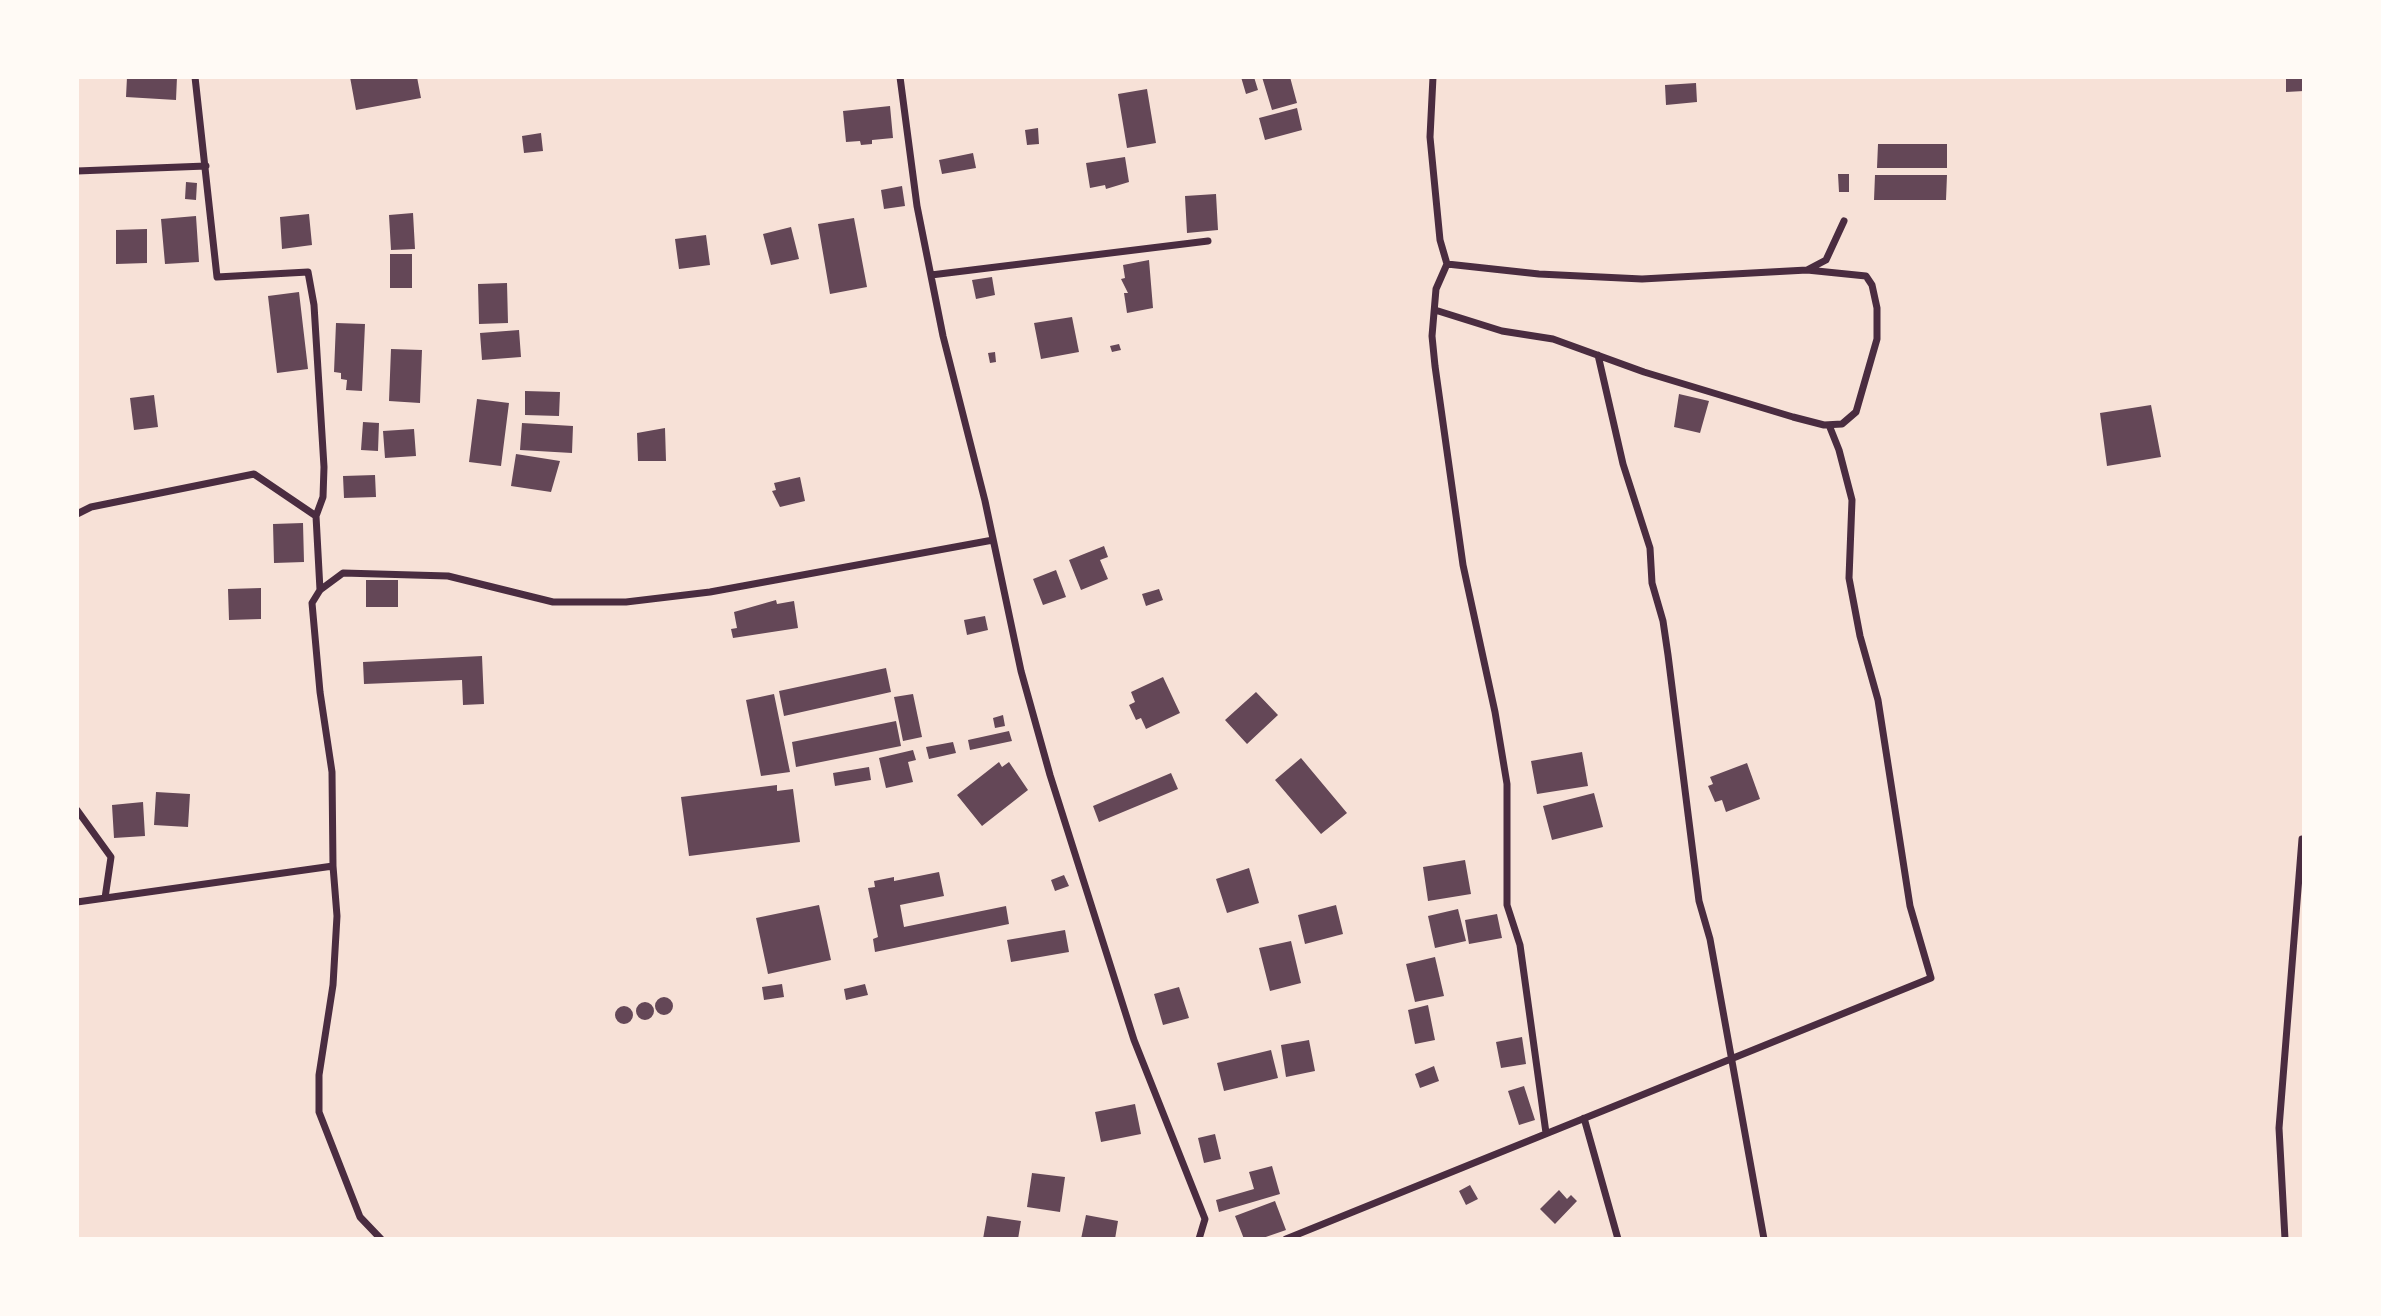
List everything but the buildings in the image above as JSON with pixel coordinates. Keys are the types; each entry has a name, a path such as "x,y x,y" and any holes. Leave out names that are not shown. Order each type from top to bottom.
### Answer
{"street":[{"path":"195,77 216,277 308,272 314,305 324,467 323,497 316,516 320,590"},
{"path":"900,77 917,206 931,275 1021,670 1050,775 1134,1041 1205,1219 1199,1239"},
{"path":"1433,77 1430,136 1440,240 1447,264 1436,289 1432,336 1435,366 1463,565 1495,712 1507,784 1507,905 1520,946 1546,1133"},
{"path":"77,171 206,166"},
{"path":"1807,270 1826,260 1844,221"},
{"path":"931,275 1208,241"},
{"path":"1435,310 1502,331 1553,339 1682,385 1829,425 1842,424 1856,412 1877,339 1877,308 1872,285 1866,276 1807,270 1642,279 1527,273 1447,264"},
{"path":"1598,355 1623,464 1650,548 1652,583 1663,621 1668,655 1699,901 1710,939 1733,1058 1764,1239"},
{"path":"1286,1239 1931,978 1910,906 1878,700 1860,636 1849,578 1852,500 1839,450 1829,425"},
{"path":"77,514 91,507 254,474 316,516"},
{"path":"381,1239 360,1217 318,1112 319,1075 333,985 337,916 333,866 332,772 320,692 312,603 320,590 342,573 448,576 553,602 626,602 710,592 993,540"},
{"path":"77,810 111,857 105,898"},
{"path":"2285,1239 2279,1128 2302,839"},
{"path":"77,902 333,866"},
{"path":"1584,1118 1618,1239"}]}
